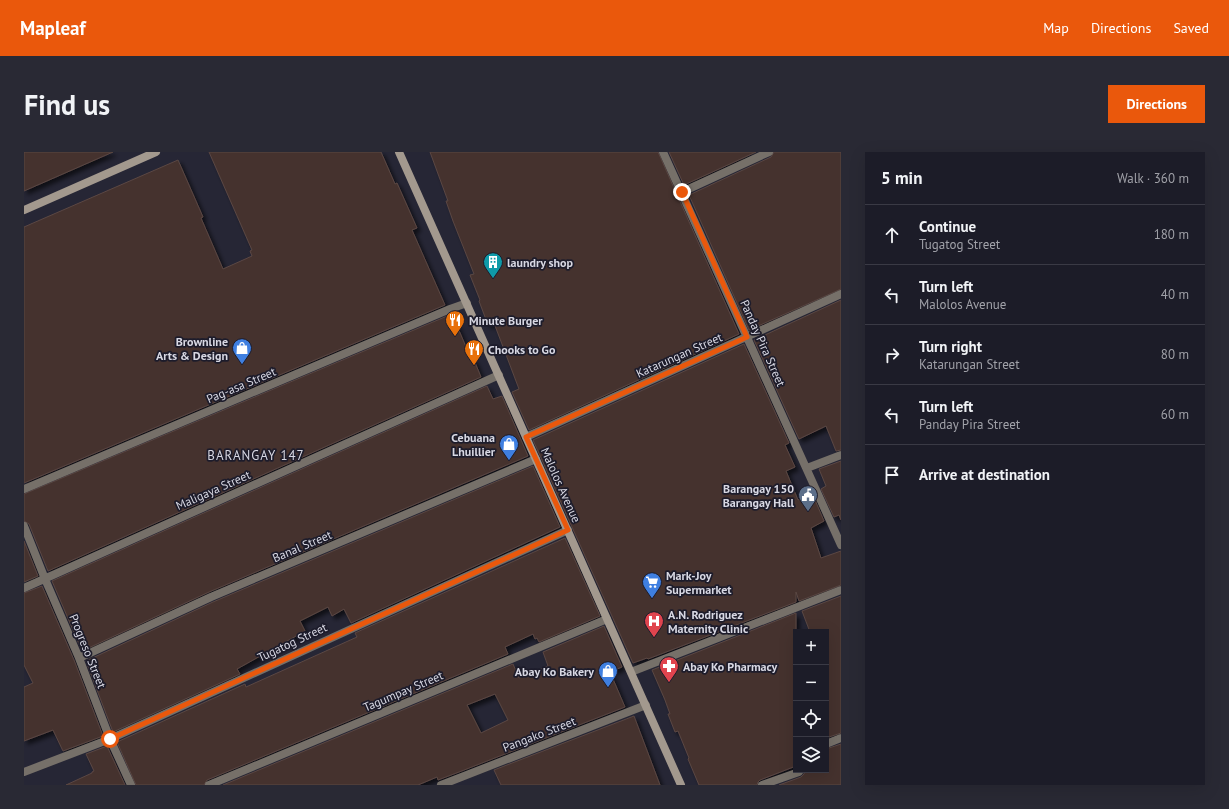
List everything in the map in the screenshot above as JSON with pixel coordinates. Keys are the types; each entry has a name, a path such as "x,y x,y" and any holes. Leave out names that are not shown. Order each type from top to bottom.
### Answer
{"street":[{"path":"24,210 156,152"},
{"name":"Malolos Avenue","path":"399,152 681,785"},
{"name":"Panday Pira Street","path":"663,152 841,545"},
{"path":"682,192 769,152"},
{"name":"Katarungan Street","path":"526,437 841,294"},
{"name":"Pag-asa Street","path":"24,489 450,309 467,304"},
{"name":"Maligaya Street","path":"24,588 499,375"},
{"path":"806,468 841,455"},
{"name":"Banal Street","path":"79,658 211,597 536,459"},
{"name":"Progreso Street","path":"24,526 79,658 110,739 132,785"},
{"name":"Tugatog Street","path":"24,772 110,739 568,530"},
{"path":"631,672 841,590"},
{"name":"Tagumpay Street","path":"209,785 607,619"},
{"name":"Pangako Street","path":"441,785 646,705"},
{"path":"829,743 841,738"},
{"path":"762,785 797,773"}],"building":[{"path":"24,152 113,152 24,191"},
{"path":"209,152 381,152 417,228 412,230 445,305 24,483 24,227 178,160 203,217 201,218 223,269 252,256 250,251 252,250"},
{"path":"430,152 658,152 739,334 529,430 512,392 519,389 494,323 488,325 470,275 474,274 453,221 446,201 448,201"},
{"path":"669,152 756,152 684,185"},
{"path":"774,152 841,152 841,289 749,330 689,195 771,157"},
{"path":"841,300 841,450 836,451 826,426 799,439 754,340"},
{"path":"452,314 472,361 474,360 481,377 48,571 29,524 24,521 24,494"},
{"path":"744,344 789,443 785,445 795,467 786,471 798,500 812,493 824,521 811,528 821,558 841,551 841,585 799,601 796,592 796,602 648,659 647,658 633,663 533,440"},
{"path":"487,386 493,399 502,396 528,456 209,592 82,651 52,581"},
{"path":"841,461 841,520 839,515 834,517 821,489 826,486 819,469"},
{"path":"533,466 560,527 351,623 344,609 332,616 328,607 300,621 305,631 237,669 240,674 113,732 86,661 213,602"},
{"path":"565,538 600,616 539,642 537,638 535,639 533,634 505,647 508,654 207,780 204,785 136,785 117,742 245,684 246,687 357,637 355,633"},
{"path":"24,541 38,576 24,582"},
{"path":"42,586 74,660 103,736 63,751 53,730 24,741 24,687 33,683 24,665 24,593"},
{"path":"841,596 841,733 829,737 829,629 809,629 802,611"},
{"path":"796,613 796,629 793,629 793,767 760,780 757,785 699,785 678,731 675,732 668,714 670,714 665,700 652,670"},
{"path":"604,626 622,667 610,672 625,707 438,780 437,777 418,785 223,785 513,664 519,678 548,666 543,652","holes":["495,694 508,720 481,733 467,705"]},
{"path":"634,716 660,785 501,785 494,770"},
{"path":"841,744 841,785 779,785 801,777 804,773 829,773 829,748"},
{"path":"107,746 125,785 66,785 92,773 94,771 86,754"}],"place":[{"name":"laundry shop","path":"493,279"},
{"name":"Minute Burger","path":"455,337"},
{"name":"Brownline Arts & Design","path":"242,365"},
{"name":"Chooks to Go","path":"474,366"},
{"name":"Cebuana Lhuillier","path":"509,461"},
{"name":"Barangay 150 Barangay Hall","path":"808,512"},
{"name":"Mark-Joy Supermarket","path":"652,599"},
{"name":"A.N. Rodriguez Maternity Clinic","path":"654,638"},
{"name":"Abay Ko Pharmacy","path":"669,683"},
{"name":"Abay Ko Bakery","path":"608,688"}],"district":[{"name":"BARANGAY 147","path":"256,455"}],"route":[{"path":"110,739 568,530 526,437 747,337 682,192"}]}
